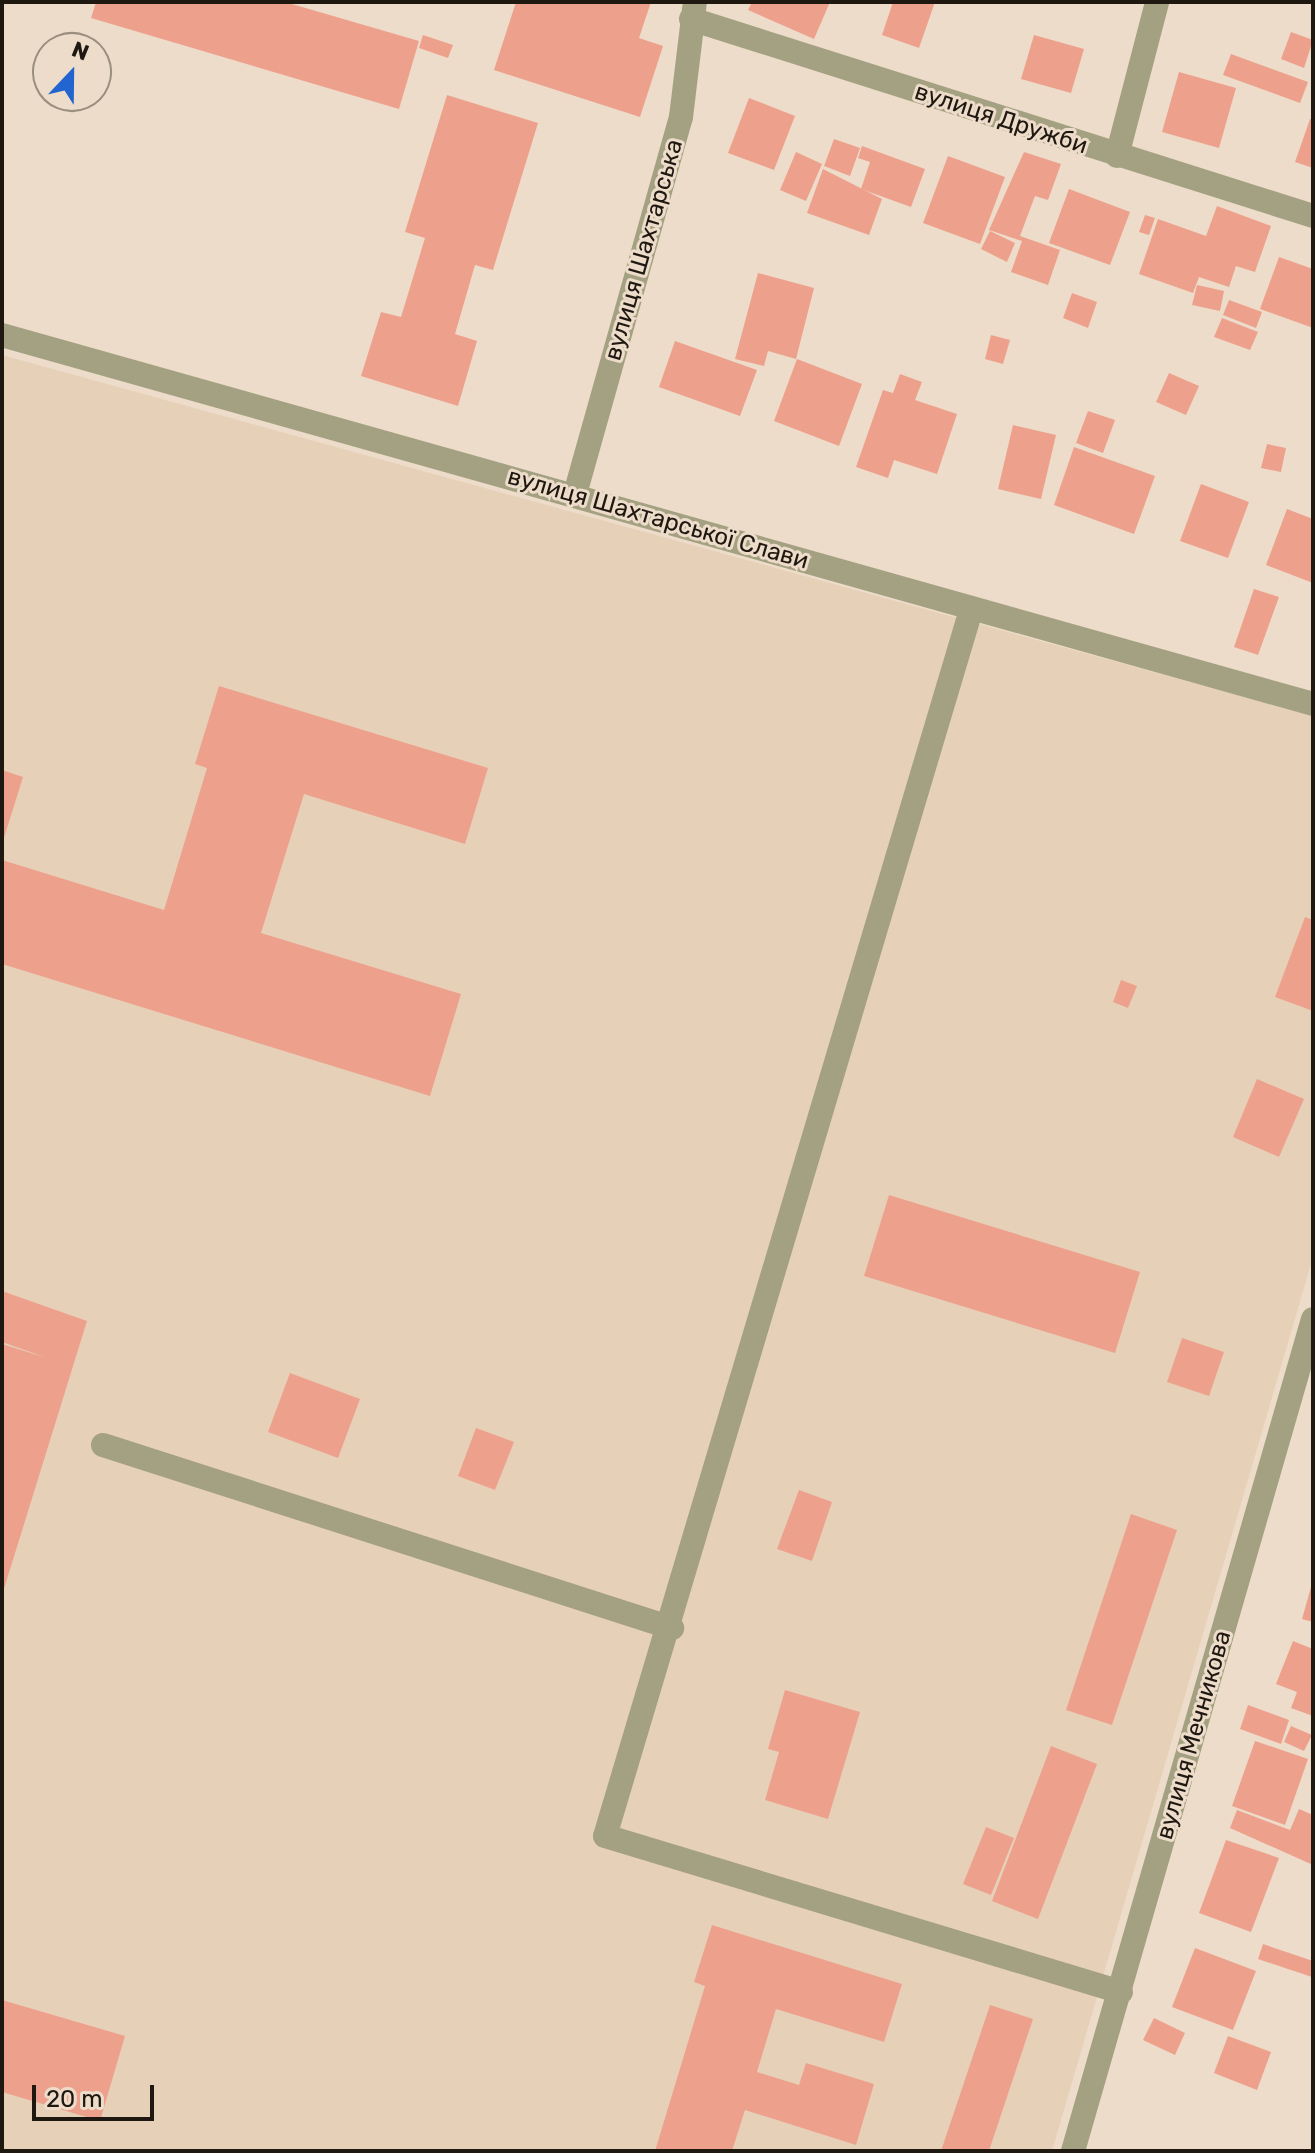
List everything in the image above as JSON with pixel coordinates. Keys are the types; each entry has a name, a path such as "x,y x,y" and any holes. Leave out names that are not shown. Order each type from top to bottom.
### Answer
{"street":[{"path":"1117,156 1157,2"},
{"name":"вулиця Дружби","path":"693,10 1117,156 1313,216"},
{"name":"вулиця Шахтарська","path":"575,494 681,117 693,10"},
{"name":"вулиця Шахтарської Слави","path":"2,335 1313,704"},
{"path":"971,610 672,1628 605,1836 1121,1992"},
{"name":"вулиця Мечникова","path":"1073,2151 1313,1319"},
{"path":"103,1445 672,1628"}],"shaded area":[{"path":"2,355 1313,716 1313,1257 1052,2151 2,2151"}],"building":[{"path":"96,2 285,2 419,41 399,109 91,18"},
{"path":"516,2 651,2 639,38 663,46 640,117 494,70"},
{"path":"752,2 830,2 814,39 748,10"},
{"path":"893,2 935,2 919,48 882,35"},
{"path":"1291,32 1313,40 1304,68 1281,59"},
{"path":"423,35 453,45 448,58 419,48"},
{"path":"1034,35 1084,49 1071,93 1021,79"},
{"path":"1231,54 1308,82 1300,103 1223,75"},
{"path":"1179,72 1236,88 1219,148 1162,132"},
{"path":"447,95 538,123 493,270 475,265 455,334 477,341 458,406 361,376 381,312 401,317 425,238 405,232"},
{"path":"749,98 795,116 774,170 728,153"},
{"path":"1310,119 1313,120 1313,168 1295,162"},
{"path":"834,139 860,148 850,176 824,166"},
{"path":"862,146 925,169 911,207 861,189 870,162 858,158"},
{"path":"796,152 822,164 806,201 780,190"},
{"path":"1024,152 1061,164 1048,200 1035,196 1020,236 1060,250 1048,285 1011,272 1022,241 989,230"},
{"path":"948,156 1005,177 980,244 923,223"},
{"path":"823,169 882,199 869,235 807,213"},
{"path":"1069,189 1130,212 1110,265 1049,243"},
{"path":"1217,206 1271,226 1255,272 1236,266 1229,287 1199,277 1193,293 1139,274 1158,219 1206,236"},
{"path":"1145,215 1155,218 1149,235 1139,232"},
{"path":"990,231 1015,243 1007,262 981,249"},
{"path":"1279,257 1313,269 1313,328 1260,309"},
{"path":"758,273 814,288 796,359 768,351 764,366 735,359"},
{"path":"1197,285 1224,291 1220,311 1192,305"},
{"path":"1072,293 1097,302 1088,328 1063,318"},
{"path":"1229,300 1262,312 1256,328 1223,315"},
{"path":"1222,318 1258,332 1250,350 1214,337"},
{"path":"991,335 1010,340 1003,364 985,359"},
{"path":"675,341 757,370 740,416 659,387"},
{"path":"797,359 862,384 839,446 774,421"},
{"path":"1169,373 1199,386 1186,415 1156,402"},
{"path":"900,374 922,382 915,400 957,414 937,474 894,460 888,478 856,467 883,390 893,393"},
{"path":"1088,411 1115,420 1103,453 1076,443"},
{"path":"1013,425 1056,435 1041,499 998,489"},
{"path":"1267,444 1286,448 1281,472 1261,468"},
{"path":"1074,447 1155,476 1134,534 1054,505"},
{"path":"1201,484 1249,502 1228,558 1180,541"},
{"path":"1287,509 1313,519 1313,583 1266,565"},
{"path":"1254,589 1279,597 1258,655 1234,647"},
{"path":"219,686 488,768 465,844 304,794 261,933 461,994 430,1096 2,964 2,860 164,910 207,768 195,764"},
{"path":"2,770 23,777 3,841 2,840"},
{"path":"1305,917 1313,920 1313,1011 1275,997"},
{"path":"1121,980 1137,986 1128,1008 1113,1002"},
{"path":"1257,1079 1304,1099 1279,1157 1233,1137"},
{"path":"889,1195 1140,1272 1115,1353 864,1276"},
{"path":"2,1291 87,1321 3,1592 2,1344 47,1358 2,1342"},
{"path":"1182,1338 1224,1352 1209,1396 1167,1382"},
{"path":"290,1373 360,1399 338,1458 268,1432"},
{"path":"476,1428 514,1442 495,1490 458,1476"},
{"path":"799,1490 832,1502 812,1561 777,1549"},
{"path":"1131,1514 1177,1530 1112,1725 1066,1710"},
{"path":"1313,1580 1313,1622 1302,1619"},
{"path":"1293,1641 1313,1649 1313,1716 1291,1708 1297,1692 1276,1684"},
{"path":"785,1690 860,1712 828,1819 765,1800 779,1752 768,1749"},
{"path":"1248,1705 1289,1720 1281,1744 1240,1729"},
{"path":"1291,1726 1312,1735 1304,1751 1284,1742"},
{"path":"1255,1741 1308,1759 1285,1825 1232,1806"},
{"path":"1051,1746 1097,1764 1038,1919 992,1901"},
{"path":"1299,1809 1313,1815 1313,1865 1230,1828 1237,1810 1290,1830"},
{"path":"986,1827 1014,1838 991,1895 963,1884"},
{"path":"1226,1840 1279,1858 1251,1932 1199,1913"},
{"path":"712,1925 902,1984 884,2042 776,2009 757,2072 799,2085 806,2063 874,2084 856,2145 745,2110 732,2151 655,2151 705,1986 694,1982"},
{"path":"1263,1944 1313,1961 1312,1977 1258,1959"},
{"path":"1195,1948 1256,1971 1233,2030 1172,2007"},
{"path":"2,2000 125,2036 100,2121 2,2092"},
{"path":"990,2005 1033,2019 989,2151 941,2151"},
{"path":"1154,2018 1185,2033 1175,2055 1143,2040"},
{"path":"1228,2036 1271,2052 1257,2090 1214,2073"}]}
